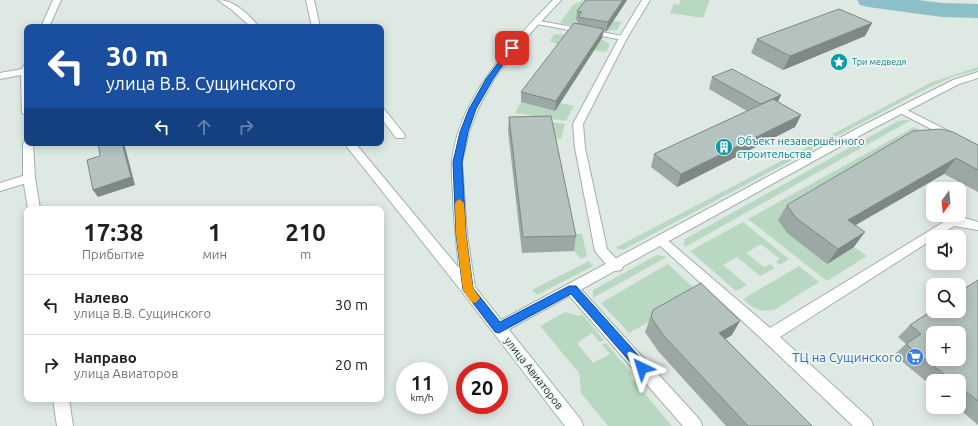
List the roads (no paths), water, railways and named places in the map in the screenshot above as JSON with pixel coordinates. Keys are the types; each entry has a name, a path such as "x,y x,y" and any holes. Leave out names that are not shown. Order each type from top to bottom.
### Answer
{"street":[{"path":"46,24 57,0"},
{"path":"222,0 235,8 252,24"},
{"path":"310,0 315,24"},
{"path":"468,290 461,234 457,162 464,132 473,109 490,79 515,45 557,0"},
{"path":"616,266 601,251 580,148 578,124 623,38 646,0"},
{"path":"537,22 623,38"},
{"path":"0,76 24,70"},
{"path":"499,328 616,266 901,110 956,82 978,75"},
{"path":"901,110 978,150"},
{"path":"384,115 400,136"},
{"path":"28,146 29,178 34,206"},
{"name":"улица Авиаторов","path":"351,146 499,328 575,426"},
{"path":"0,187 29,178"},
{"path":"769,336 952,221 965,222 978,226"},
{"path":"661,241 769,336 865,426"},
{"path":"572,289 694,426"},
{"path":"61,402 65,426"}],"waterway":[{"path":"868,0 942,10 978,11"}],"place":[{"name":"Три медведя","path":"839,62"},
{"name":"Объект незавершённого строительства","path":"724,147"},
{"name":"ТЦ на Сущинского","path":"915,357"}]}
